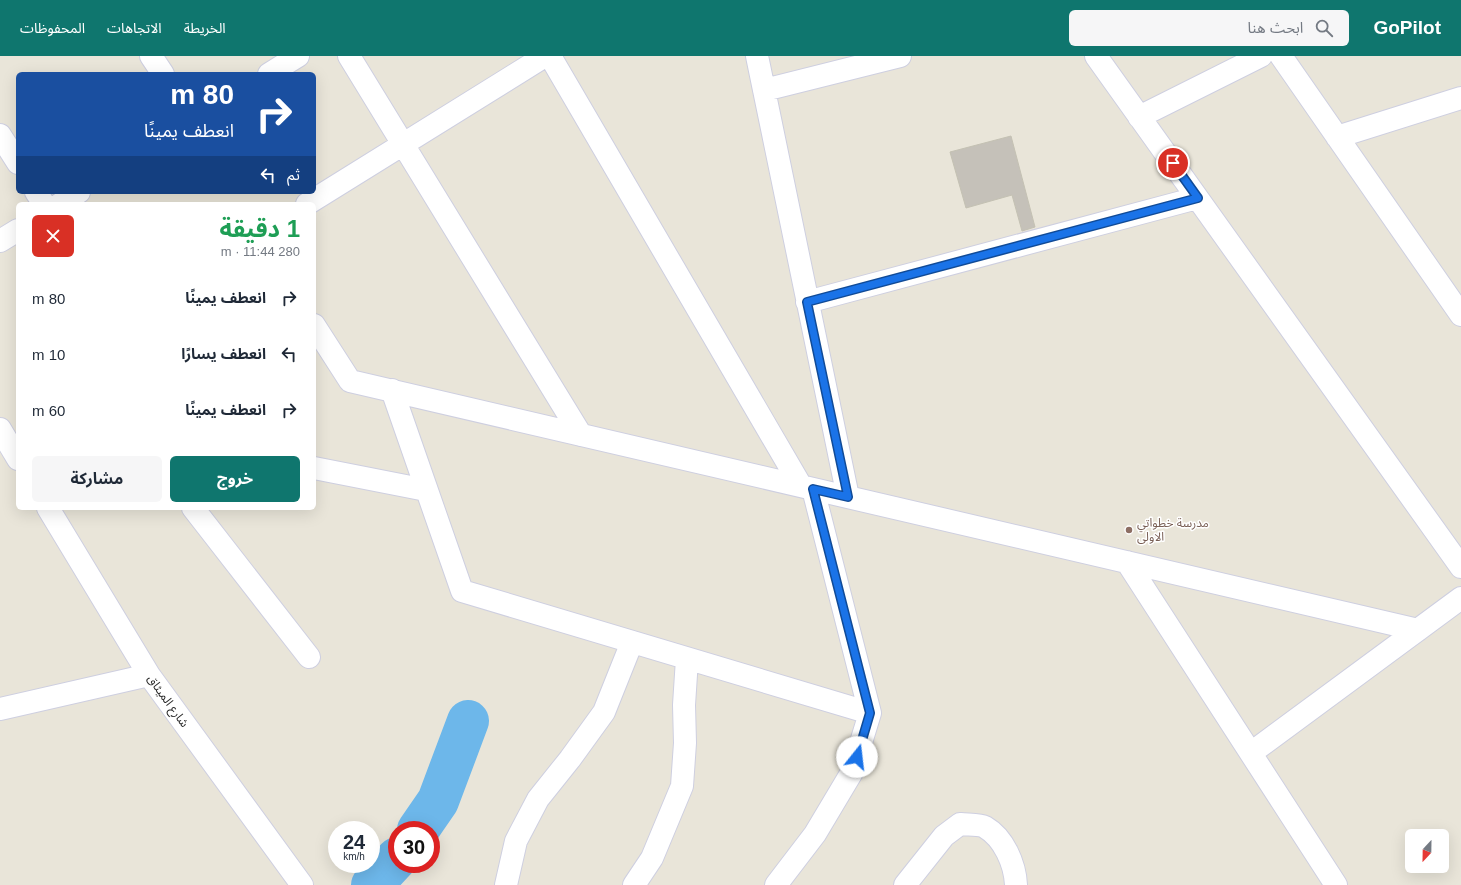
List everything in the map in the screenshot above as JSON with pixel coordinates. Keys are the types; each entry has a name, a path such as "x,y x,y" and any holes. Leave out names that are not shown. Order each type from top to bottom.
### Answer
{"street":[{"path":"151,56 162,72"},
{"path":"272,72 298,56"},
{"path":"349,56 581,435"},
{"path":"310,202 545,56"},
{"path":"550,56 807,487 870,713 852,772 815,834 776,885"},
{"path":"758,56 848,497"},
{"path":"764,90 900,56"},
{"path":"1096,56 1198,198 1454,542 1461,567"},
{"path":"1139,116 1261,56"},
{"path":"1281,56 1461,315"},
{"path":"1337,137 1461,98"},
{"path":"0,135 16,160"},
{"path":"63,202 76,194"},
{"path":"807,302 1198,198"},
{"path":"0,241 16,231"},
{"path":"316,328 350,381 1418,630"},
{"path":"392,390 462,591 870,713"},
{"path":"0,429 16,456"},
{"path":"316,468 426,490"},
{"name":"شارع الميثاق","path":"49,510 149,675 302,885"},
{"path":"195,510 309,657"},
{"path":"1127,562 1336,885"},
{"path":"1251,753 1461,598"},
{"path":"506,885 516,841 538,799 570,759 604,712 632,642"},
{"path":"634,885 652,858 682,786 685,743 684,705 687,659"},
{"path":"0,709 149,675"},
{"path":"905,885 944,836 960,824 984,826 1004,844 1015,874 1016,885"}],"building":[{"path":"1011,136 1035,227 1022,231 1012,195 966,208 950,152"}],"waterway":[{"path":"424,821 438,801 468,721"},
{"path":"372,885 388,868"}],"place":[{"name":"مدرسة خطواتي الاولى","path":"1129,530"}],"route":[{"path":"857,757 870,713 813,489 848,497 807,302 1198,198 1173,163"}]}
